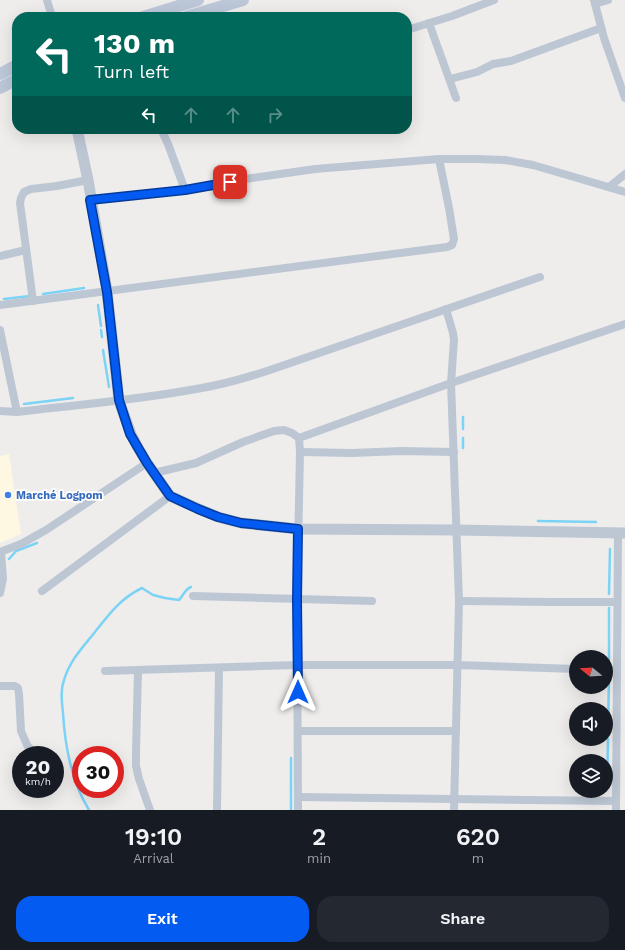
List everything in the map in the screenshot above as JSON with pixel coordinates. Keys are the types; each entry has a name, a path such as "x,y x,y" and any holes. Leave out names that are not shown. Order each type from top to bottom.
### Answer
{"main road":[{"path":"159,12 198,0"},
{"path":"203,12 243,0"},
{"path":"0,74 12,68"},
{"path":"0,88 12,82"}],"street":[{"path":"47,0 51,12"},
{"path":"412,28 494,0"},
{"path":"608,0 594,2 601,28 625,98"},
{"path":"429,23 456,98"},
{"path":"450,79 477,72 493,64 511,61 532,54 601,28"},
{"path":"79,134 107,292 119,400 130,434 154,474 170,496 218,517 241,523 298,529 621,533 617,602 616,810"},
{"path":"163,134 185,190"},
{"path":"90,200 185,190 245,179 315,169 439,159 505,160 533,165 625,192"},
{"path":"0,305 33,302 448,247 452,245 454,240 439,159"},
{"path":"609,187 625,174"},
{"path":"33,302 20,203 21,198 24,192 31,189 88,180"},
{"path":"0,256 26,250"},
{"path":"0,412 17,412 196,390 234,381 540,277"},
{"path":"446,309 454,340 451,383 459,601 454,810"},
{"path":"299,438 451,383 625,324"},
{"path":"0,330 17,412"},
{"path":"154,474 196,463 243,442 274,431 284,430 299,438"},
{"path":"298,810 297,599 299,438"},
{"path":"300,452 454,452"},
{"path":"0,593 3,579 0,552 21,544 46,530 147,463"},
{"path":"42,591 170,496"},
{"path":"193,596 372,601"},
{"path":"459,601 617,602"},
{"path":"105,671 297,665 457,665 569,669"},
{"path":"217,810 219,668"},
{"path":"138,670 136,766 150,810"},
{"path":"0,686 15,686 18,688 20,694 22,731 28,746"},
{"path":"298,731 456,731"},
{"path":"298,797 616,801"}],"shaded area":[{"name":"Marché Logpom","path":"9,454 21,534 0,543 0,456"}],"waterway":[{"path":"43,294 84,288"},
{"path":"4,299 30,296"},
{"path":"98,305 101,326"},
{"path":"101,330 102,337"},
{"path":"103,350 109,387"},
{"path":"24,404 73,398"},
{"path":"463,417 463,429"},
{"path":"463,438 463,448"},
{"path":"538,521 596,522"},
{"path":"9,559 16,551 37,543"},
{"path":"609,594 610,549"},
{"path":"89,810 73,776 67,751 62,688 70,666 73,660 110,613 135,592 142,588 153,595 179,600 191,587"},
{"path":"609,608 609,650"},
{"path":"609,694 609,702"},
{"path":"608,746 608,754"},
{"path":"291,758 291,810"}],"place":[{"name":"Marché Logpom","path":"8,495"}],"route":[{"path":"230,182 185,190 90,200 107,292 119,400 130,434 147,463 170,496 198,509 218,517 241,523 298,529 298,692"}]}
